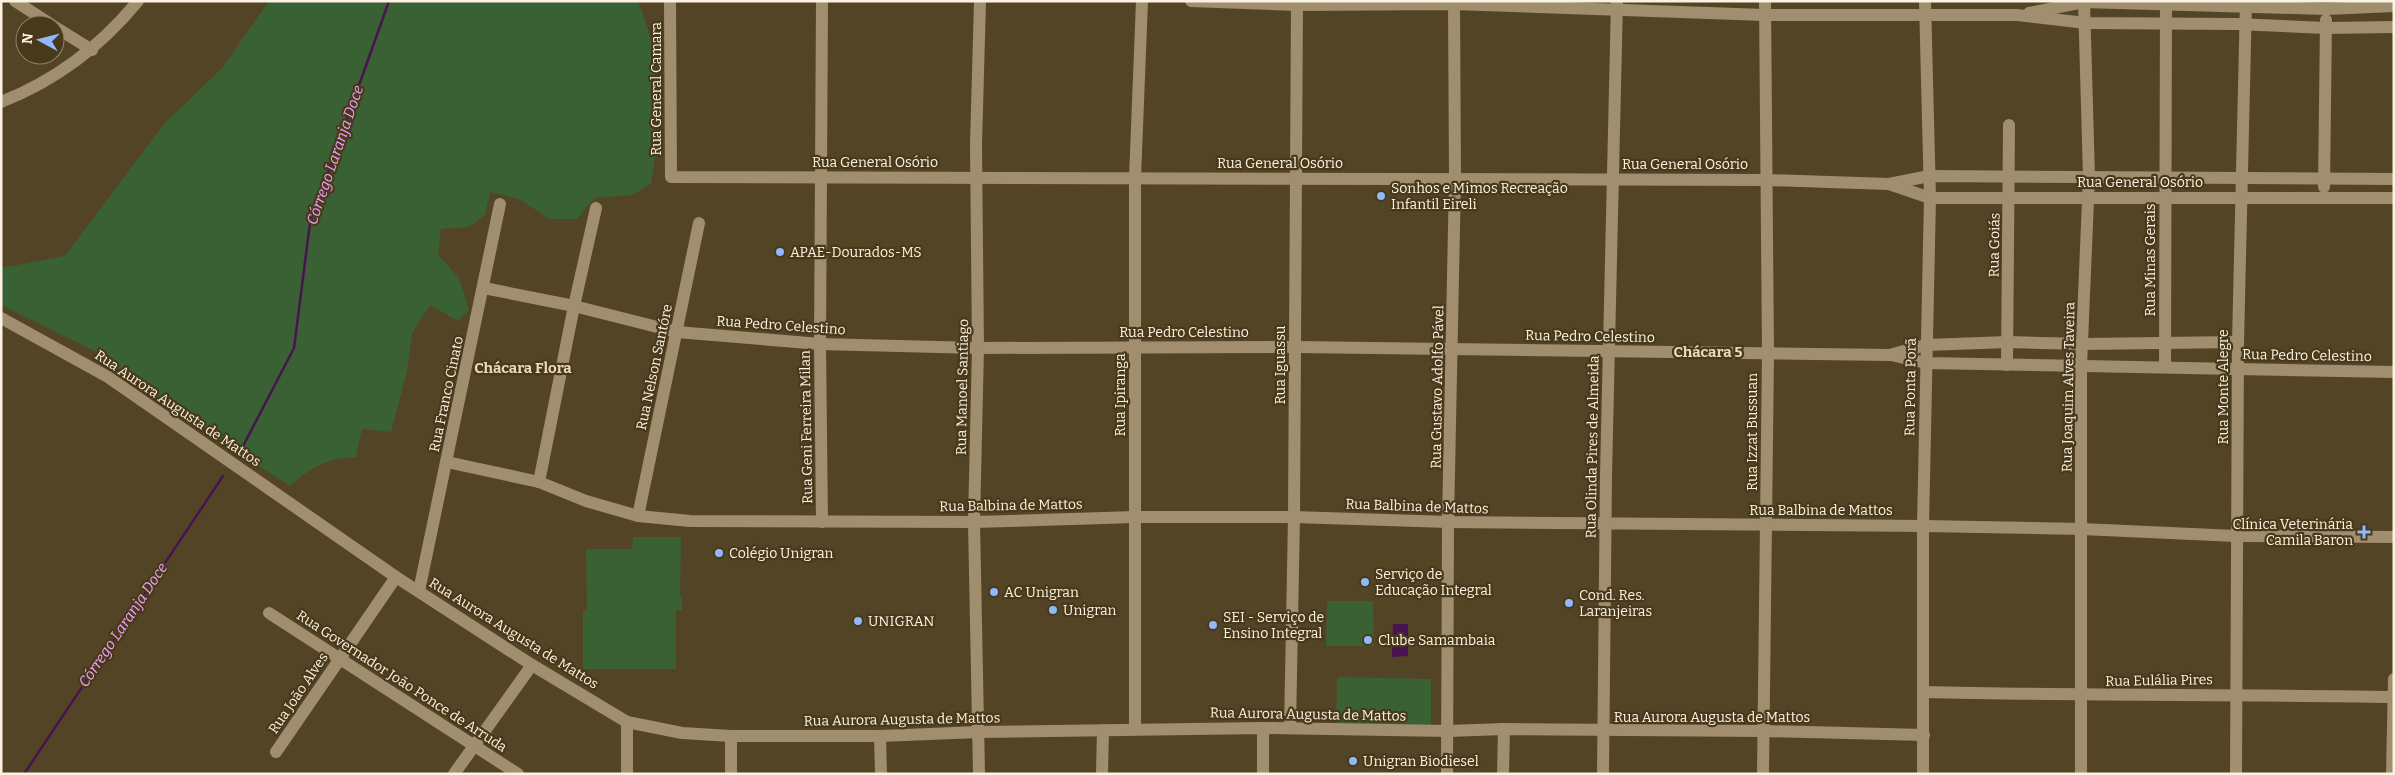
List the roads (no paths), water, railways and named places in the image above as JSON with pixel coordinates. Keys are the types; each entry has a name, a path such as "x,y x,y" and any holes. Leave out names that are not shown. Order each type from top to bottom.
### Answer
{"street":[{"path":"15,1 37,15"},
{"path":"1,102 30,91 92,50 138,1"},
{"name":"Rua General Camara","path":"670,1 671,176"},
{"name":"Rua Geni Ferreira Milan","path":"822,1 820,344 822,522"},
{"name":"Rua Manoel Santiago","path":"979,774 974,522 978,348 977,177 980,1"},
{"name":"Rua Ipiranga","path":"1135,729 1135,178 1142,1"},
{"path":"1191,1 1617,5 1765,15 1926,7 2086,23 2246,24 2326,28 2394,27"},
{"name":"Rua Izzat Bussuan","path":"1763,774 1768,354 1765,1"},
{"path":"2017,15 2084,2 2394,6"},
{"name":"Rua Joaquim Alves Taveira","path":"2081,774 2082,366 2089,177 2084,2"},
{"name":"Rua Iguassu","path":"1290,728 1294,517 1297,3"},
{"name":"Rua Gustavo Adolfo Pável","path":"1447,774 1448,522 1455,179 1454,3"},
{"name":"Rua Minas Gerais","path":"2165,367 2166,3"},
{"name":"Rua Monte Alegre","path":"2236,774 2238,342 2246,4"},
{"name":"Rua Olinda Pires de Almeida","path":"1603,774 1612,179 1617,5"},
{"path":"2324,198 2326,5"},
{"name":"Rua Ponta Porã","path":"1923,774 1923,526 1930,198 1926,7"},
{"path":"65,33 92,50"},
{"name":"Rua Goiás","path":"2007,365 2010,198 2009,125"},
{"name":"Rua General Osório","path":"671,176 1767,180 1889,184 1929,176 2394,179"},
{"name":"Rua General Osório","path":"1889,184 1930,198 2088,196 2394,198"},
{"name":"Rua Franco Cinato","path":"419,591 484,288 500,204"},
{"path":"539,482 574,306 596,208"},
{"name":"Rua Nelson Santóre","path":"638,516 699,223"},
{"name":"Rua Pedro Celestino","path":"484,288 574,306 677,332 820,344 978,348 1295,347 1891,355 1926,363 2394,372"},
{"name":"Rua Aurora Augusta de Mattos","path":"1,318 108,377 238,465 396,577 532,665 627,722 682,733 731,736 880,736 979,732 1263,728 1448,732 1504,729 1764,731 1924,735"},
{"name":"Rua Pedro Celestino","path":"1891,355 1926,346 2008,342 2083,344 2238,342"},
{"name":"Rua Balbina de Mattos","path":"447,462 539,482 586,501 638,516 690,521 974,522 1135,517 1294,517 1448,522 1923,526 2082,529 2236,536 2394,537"},
{"name":"Rua João Alves","path":"276,752 396,577"},
{"name":"Rua Governador João Ponce de Arruda","path":"269,613 518,774"},
{"path":"454,774 532,665"},
{"path":"2392,774 2394,679"},
{"name":"Rua Eulália Pires","path":"1924,692 2081,696 2237,694 2393,697"},
{"path":"627,722 628,774"},
{"path":"1263,728 1263,774"},
{"path":"1504,729 1504,774"},
{"path":"1102,774 1103,730"},
{"path":"731,736 731,774"},
{"path":"880,736 881,774"}],"waterway":[{"name":"Córrego Laranja Doce","path":"241,450 294,348 310,223 389,1"},
{"name":"Córrego Laranja Doce","path":"24,774 223,476"}],"place":[{"name":"Sonhos e Mimos Recreação Infantil Eireli","path":"1381,196"},
{"name":"APAE-Dourados-MS","path":"780,252"},
{"name":"Clínica Veterinária Camila Baron","path":"2364,532"},
{"name":"Colégio Unigran","path":"719,553"},
{"name":"Serviço de Educação Integral","path":"1365,582"},
{"name":"AC Unigran","path":"994,592"},
{"name":"Cond. Res. Laranjeiras","path":"1569,603"},
{"name":"Unigran","path":"1053,610"},
{"name":"UNIGRAN","path":"858,621"},
{"name":"SEI - Serviço de Ensino Integral","path":"1213,625"},
{"name":"Clube Samambaia","path":"1368,640"},
{"name":"Unigran Biodiesel","path":"1353,761"}],"district":[{"name":"Chácara 5","path":"1708,352"},
{"name":"Chácara Flora","path":"523,368"}]}
